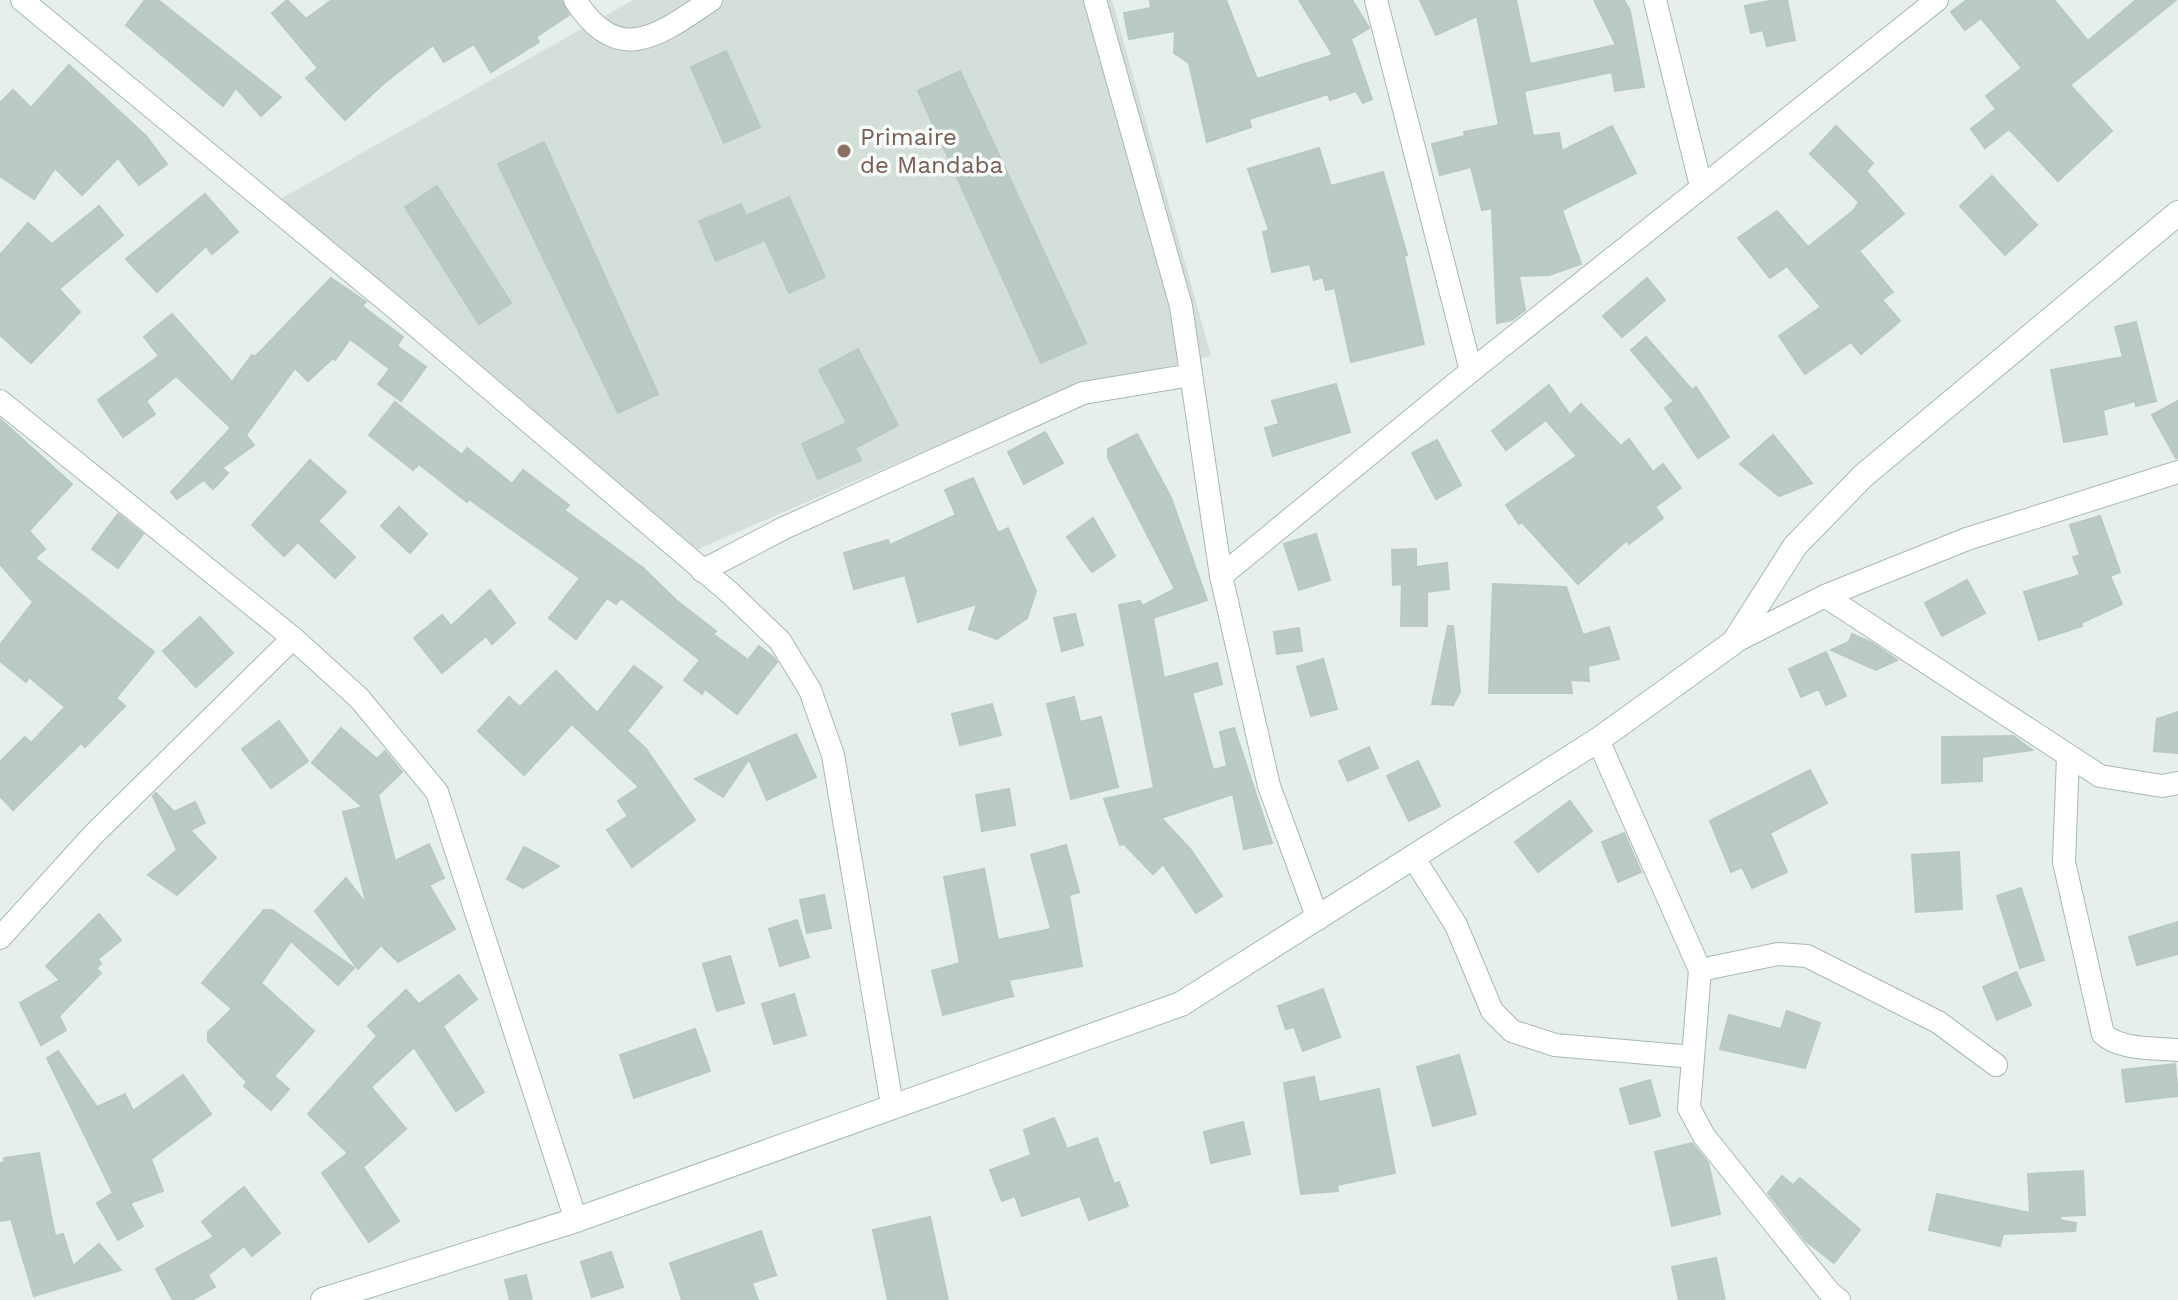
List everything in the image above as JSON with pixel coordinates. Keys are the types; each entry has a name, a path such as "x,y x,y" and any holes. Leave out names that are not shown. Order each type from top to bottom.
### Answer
{"street":[{"path":"22,0 394,307 780,641 810,690 833,755 892,1105"},
{"path":"575,0 589,22 607,35 627,41 648,38 711,0"},
{"path":"1095,0 1181,306 1221,576 1269,786 1318,919"},
{"path":"1376,0 1471,371"},
{"path":"1655,0 1701,186"},
{"path":"1221,576 1471,371 1937,0"},
{"path":"1734,642 1795,546 1863,476 2178,213"},
{"path":"702,571 784,528 1083,393 1191,375"},
{"path":"0,401 293,638 359,698 437,792 576,1220"},
{"path":"323,1300 576,1220 1181,1004 1598,740 1734,642 1825,596 1967,539 2178,472"},
{"path":"1825,596 2100,776 2162,786 2178,783"},
{"path":"0,938 93,835 293,638"},
{"path":"1598,740 1700,970 1689,1108 1704,1136 1830,1293 1839,1300"},
{"path":"2068,756 2064,862 2103,1034 2109,1040 2129,1045 2178,1050"},
{"path":"1413,857 1456,925 1492,1011 1512,1031 1555,1045 1693,1057"},
{"path":"1700,970 1778,954 1807,956 1938,1022 1996,1065"}],"shaded area":[{"path":"633,0 1112,0 1211,356 1061,392 680,557 277,201"}],"building":[{"path":"145,0 158,0 281,97 261,116 236,88 223,106 126,25"},
{"path":"287,0 306,19 332,0 561,0 569,15 536,37 539,42 491,72 474,44 444,62 433,45 384,83 345,120 306,78 318,68 272,13"},
{"path":"1150,0 1226,0 1257,79 1333,55 1299,0 1352,0 1369,28 1351,39 1372,99 1363,103 1356,91 1330,100 1328,94 1249,119 1251,127 1207,142 1189,63 1174,53 1175,31 1129,39 1124,13 1151,8"},
{"path":"1420,0 1516,0 1530,64 1616,45 1594,0 1624,0 1630,11 1644,87 1615,91 1612,72 1524,91 1533,136 1559,133 1562,151 1612,126 1636,173 1562,210 1581,264 1549,275 1519,276 1525,310 1512,320 1497,323 1492,208 1482,210 1471,167 1440,175 1432,144 1465,136 1464,132 1499,125 1477,16 1436,35"},
{"path":"1787,0 1795,40 1767,46 1763,30 1751,33 1745,6"},
{"path":"1967,0 2054,0 2088,41 2136,0 2176,0 2070,85 2112,131 2058,181 2009,129 1985,148 1971,129 1996,109 1986,96 2022,68 1981,18 1965,30 1951,12"},
{"path":"726,51 760,127 724,143 691,67"},
{"path":"69,65 146,136 167,164 139,185 118,158 82,195 55,168 34,199 0,176 0,103 13,90 31,108"},
{"path":"960,71 1086,343 1041,363 918,91"},
{"path":"1836,126 1873,163 1866,171 1904,214 1859,251 1893,292 1882,300 1900,321 1861,354 1851,342 1805,374 1779,336 1821,307 1787,266 1770,278 1738,238 1777,211 1808,247 1854,210 1859,202 1810,154"},
{"path":"544,142 658,394 618,413 498,164"},
{"path":"1319,148 1331,186 1383,172 1407,255 1404,256 1424,344 1351,362 1335,288 1326,290 1323,277 1314,280 1310,264 1272,272 1263,232 1269,230 1248,169"},
{"path":"1992,176 2037,225 2005,255 1960,206"},
{"path":"437,186 511,303 479,324 405,207"},
{"path":"205,194 238,232 212,254 206,246 157,292 126,259"},
{"path":"789,197 825,277 789,293 765,240 716,261 699,221 741,204 746,216"},
{"path":"99,206 123,235 59,289 80,312 31,363 0,335 0,255 28,223 52,244"},
{"path":"331,278 366,302 362,306 403,337 397,346 426,367 401,401 378,384 390,369 350,339 335,360 333,358 308,381 295,368 246,435 254,445 222,468 228,473 213,489 204,480 177,499 171,492 231,428 176,376 146,401 155,414 123,437 98,400 159,356 144,337 172,314 232,382 252,355 255,357"},
{"path":"1647,278 1665,300 1622,337 1603,316"},
{"path":"2136,322 2156,401 2136,406 2135,401 2103,410 2107,434 2064,442 2051,370 2123,357 2115,327"},
{"path":"1646,337 1692,390 1696,387 1729,437 1698,458 1665,408 1674,401 1631,350"},
{"path":"858,349 898,425 855,448 861,460 818,479 802,444 847,423 819,370"},
{"path":"1336,384 1350,432 1273,456 1265,428 1279,424 1272,401"},
{"path":"1549,385 1570,415 1581,404 1621,446 1629,439 1653,472 1663,464 1681,488 1655,507 1663,518 1629,544 1627,540 1578,584 1522,522 1519,524 1506,505 1577,456 1546,420 1506,450 1492,431"},
{"path":"2178,401 2178,458 2176,458 2152,415"},
{"path":"395,402 462,455 467,448 512,484 523,470 569,505 564,510 643,568 677,601 716,631 713,634 748,660 759,646 773,657 777,662 737,714 705,689 702,694 684,680 700,660 621,598 616,604 607,598 576,639 549,618 580,578 469,499 467,502 419,464 413,470 369,435"},
{"path":"0,419 72,484 29,531 45,549 35,558 154,652 116,698 125,706 85,747 81,743 13,810 0,796 0,762 25,737 31,743 65,707 29,677 26,682 0,661 0,645 33,602 0,564"},
{"path":"1045,432 1063,463 1024,484 1008,452"},
{"path":"1137,434 1171,498 1207,600 1153,618 1164,678 1217,663 1222,684 1192,693 1213,770 1227,766 1220,732 1234,728 1272,843 1244,849 1233,794 1161,818 1191,850 1222,896 1196,913 1163,864 1153,874 1124,844 1120,845 1104,799 1154,788 1119,605 1140,601 1142,606 1175,589 1108,458 1108,449"},
{"path":"1773,435 1812,483 1779,496 1740,464"},
{"path":"1437,440 1461,485 1436,499 1412,453"},
{"path":"310,460 346,492 318,521 355,557 335,578 298,542 284,556 252,525"},
{"path":"973,478 998,533 1008,528 1036,591 1027,618 997,639 969,629 977,604 918,622 905,575 854,589 844,553 888,540 890,545 956,515 945,490"},
{"path":"399,507 427,534 410,553 381,526"},
{"path":"118,514 143,534 118,568 92,549"},
{"path":"2100,516 2120,572 2110,576 2122,604 2081,623 2082,626 2039,640 2024,592 2080,575 2073,557 2080,555 2070,525"},
{"path":"1093,518 1115,556 1092,572 1067,537"},
{"path":"1316,534 1330,580 1299,590 1284,544"},
{"path":"1416,549 1416,567 1447,563 1449,589 1427,592 1427,626 1401,626 1402,584 1393,585 1392,550"},
{"path":"1967,580 1985,613 1942,636 1925,603"},
{"path":"1493,584 1566,587 1583,635 1609,627 1619,659 1588,666 1589,681 1570,680 1572,693 1489,693"},
{"path":"490,590 515,623 492,644 486,636 442,673 414,638 442,615 451,626"},
{"path":"1075,614 1083,645 1062,651 1054,618"},
{"path":"200,617 233,653 196,687 163,651"},
{"path":"1448,626 1453,626 1460,692 1453,705 1432,704"},
{"path":"1299,628 1302,651 1277,654 1274,632"},
{"path":"1852,634 1897,660 1876,670 1831,650 1849,642"},
{"path":"1826,652 1846,696 1826,705 1819,689 1801,697 1789,669"},
{"path":"1323,659 1337,709 1311,716 1297,667"},
{"path":"634,666 662,687 627,731 646,749 695,820 632,867 607,830 628,816 618,801 639,787 572,724 524,775 478,731 509,697 520,707 556,671 597,713"},
{"path":"1074,697 1080,722 1101,717 1118,787 1071,799 1047,704"},
{"path":"992,704 1001,735 960,745 952,714"},
{"path":"2178,712 2178,753 2154,751 2157,719"},
{"path":"279,721 308,761 271,788 242,749"},
{"path":"341,728 377,759 385,751 402,772 378,795 395,861 429,844 444,878 429,885 455,929 398,962 381,945 358,969 315,911 346,878 367,905 343,812 363,807 312,763"},
{"path":"796,734 816,777 767,800 749,759 723,797 695,779"},
{"path":"2013,736 2032,750 1982,757 1982,781 1942,783 1942,737"},
{"path":"1369,747 1378,768 1348,781 1339,761"},
{"path":"1418,761 1440,806 1409,821 1387,776"},
{"path":"1810,770 1827,803 1770,833 1787,872 1752,888 1742,867 1731,872 1710,821"},
{"path":"1009,789 1015,825 982,831 976,795"},
{"path":"156,793 174,812 195,802 205,823 190,830 216,858 177,895 148,875 177,850 153,796"},
{"path":"1570,801 1592,831 1538,872 1515,842"},
{"path":"1624,833 1641,872 1618,882 1602,842"},
{"path":"1066,845 1079,892 1069,895 1082,966 1009,980 1013,996 943,1015 932,971 960,963 944,877 984,869 998,940 1051,929 1031,855"},
{"path":"524,847 559,866 523,888 507,879"},
{"path":"1959,852 1962,909 1916,912 1912,855"},
{"path":"2021,888 2044,960 2020,968 1997,896"},
{"path":"824,895 831,928 807,933 800,900"},
{"path":"264,910 272,910 354,968 338,985 291,941 261,983 314,1031 274,1076 289,1089 271,1110 244,1086 247,1082 208,1041 208,1032 232,1009 202,983"},
{"path":"99,914 121,940 98,959 101,964 96,968 101,973 59,1016 66,1030 41,1045 20,1003 60,980 46,966"},
{"path":"797,920 809,957 780,966 769,929"},
{"path":"2178,922 2178,954 2137,965 2129,937"},
{"path":"730,956 744,1003 717,1011 703,964"},
{"path":"2016,972 2031,1005 1997,1020 1983,987"},
{"path":"459,975 477,999 443,1026 484,1092 456,1111 414,1047 371,1087 406,1129 363,1167 399,1221 369,1242 322,1173 348,1153 308,1114 377,1036 368,1026 406,990 419,1004"},
{"path":"1323,989 1340,1037 1303,1051 1294,1027 1286,1029 1278,1006"},
{"path":"794,994 806,1035 774,1044 762,1004"},
{"path":"1787,1011 1820,1023 1805,1068 1720,1049 1729,1015 1781,1029"},
{"path":"695,1029 710,1071 634,1098 620,1055"},
{"path":"58,1051 97,1107 125,1094 133,1111 183,1075 211,1114 151,1159 163,1191 130,1203 143,1226 118,1240 97,1203 113,1193 47,1058"},
{"path":"1459,1055 1476,1114 1433,1126 1417,1067"},
{"path":"2175,1064 2178,1096 2126,1102 2122,1070"},
{"path":"1314,1077 1319,1102 1379,1089 1395,1173 1337,1185 1338,1191 1301,1194 1284,1083"},
{"path":"1650,1080 1660,1116 1630,1124 1620,1089"},
{"path":"1054,1118 1067,1149 1097,1138 1114,1184 1119,1182 1128,1206 1089,1220 1080,1196 1022,1216 1015,1196 1002,1201 990,1170 1031,1155 1024,1130"},
{"path":"1243,1122 1250,1154 1211,1163 1204,1132"},
{"path":"1692,1143 1708,1163 1720,1214 1672,1226 1655,1152"},
{"path":"39,1153 55,1236 63,1234 73,1266 99,1244 121,1270 34,1296 11,1219 0,1221 0,1163 5,1162 4,1158"},
{"path":"2083,1171 2085,1215 2060,1216 2060,1220 2076,1223 2075,1231 2003,1234 2000,1246 1929,1230 1937,1194 2030,1213 2028,1174"},
{"path":"1782,1176 1793,1185 1800,1178 1860,1230 1834,1263 1806,1241 1768,1193"},
{"path":"244,1187 280,1233 252,1256 244,1246 208,1275 215,1287 192,1300 173,1300 156,1269 214,1237 202,1222"},
{"path":"930,1217 948,1300 888,1300 873,1230"},
{"path":"761,1231 776,1275 752,1283 758,1300 682,1300 670,1263"},
{"path":"611,1252 623,1287 592,1297 581,1262"},
{"path":"1716,1258 1725,1300 1679,1300 1672,1267"},
{"path":"526,1275 532,1300 510,1300 505,1280"}],"place":[{"name":"Primaire de Mandaba","path":"844,151"}]}
